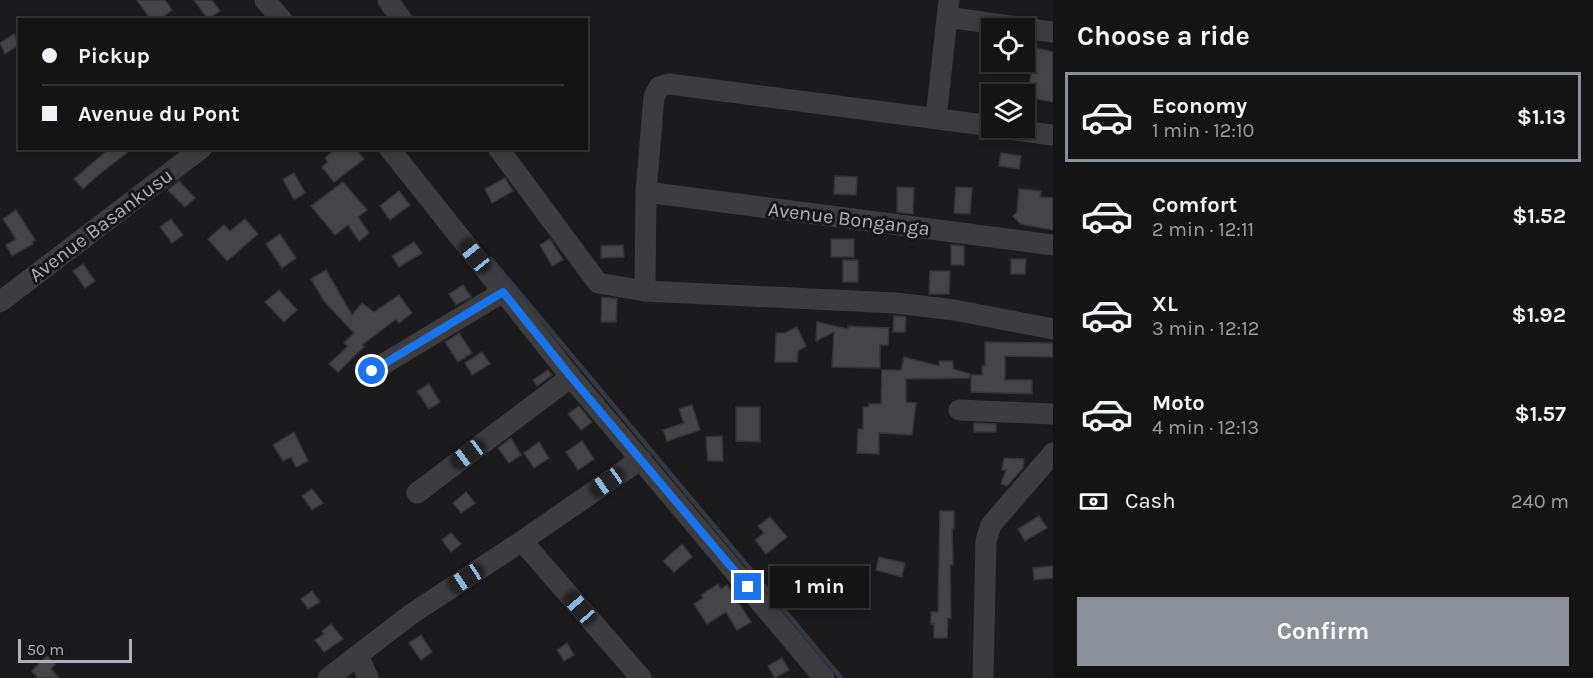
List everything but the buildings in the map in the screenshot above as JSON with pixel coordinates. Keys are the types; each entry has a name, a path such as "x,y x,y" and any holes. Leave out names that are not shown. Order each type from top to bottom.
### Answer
{"street":[{"path":"265,0 280,18"},
{"path":"388,0 401,18"},
{"path":"936,118 948,9 1053,32"},
{"path":"645,291 646,192 654,97 659,87 669,84 981,124"},
{"path":"1035,133 1053,135"},
{"name":"Avenue Basankusu","path":"0,303 199,150"},
{"path":"391,150 571,377 824,678"},
{"path":"499,150 598,283 645,291 896,303 954,310 1053,329"},
{"name":"Avenue Bonganga","path":"646,192 1053,245"},
{"path":"372,371 503,292"},
{"path":"417,493 571,377"},
{"path":"959,410 1053,414"},
{"path":"983,678 986,541 991,525 1053,453"},
{"path":"328,678 410,615 641,459"},
{"path":"522,541 637,677"},
{"path":"358,655 369,678"}],"waterway":[{"path":"491,259 841,678"}],"route":[{"path":"372,371 503,292 571,377 748,587"}]}
